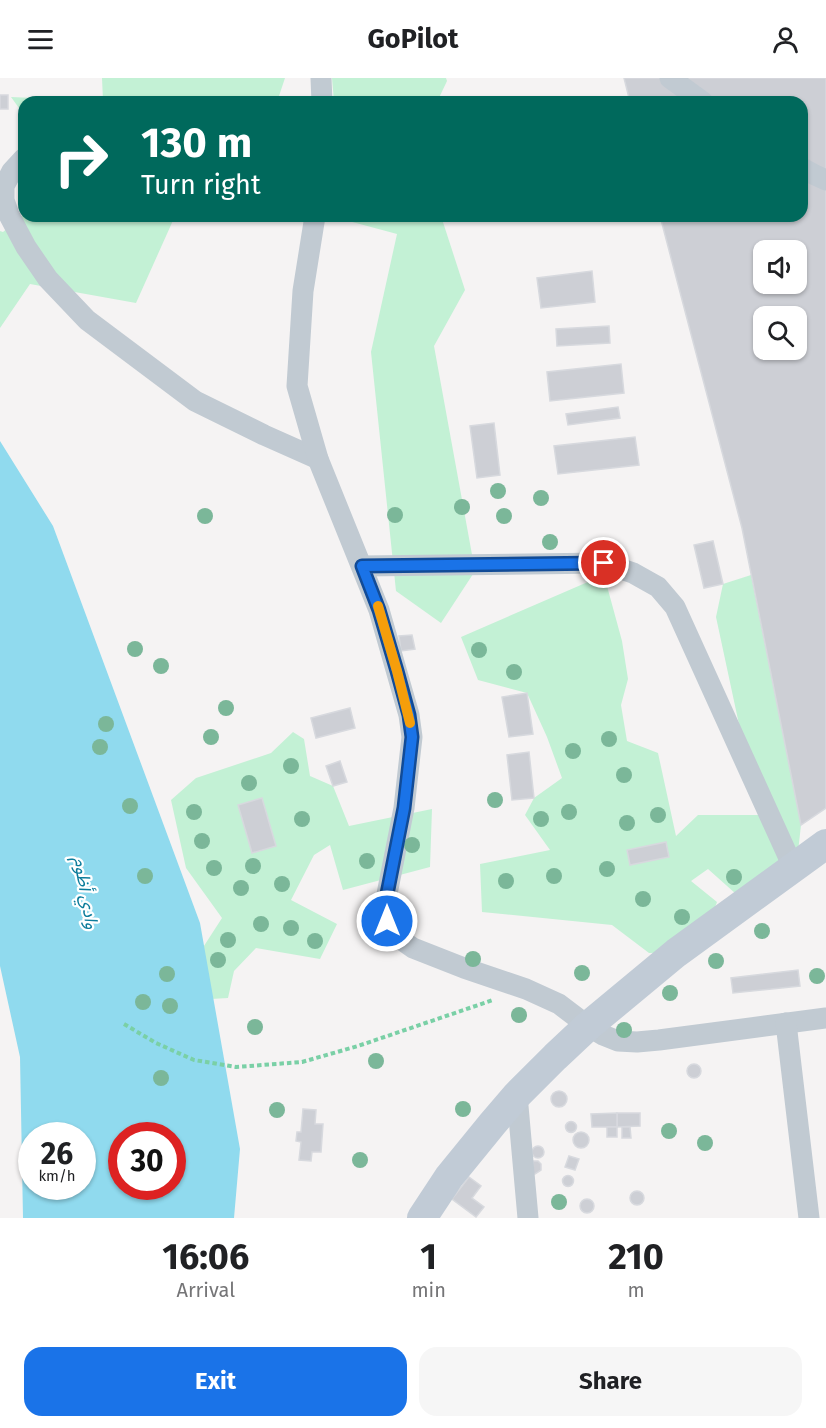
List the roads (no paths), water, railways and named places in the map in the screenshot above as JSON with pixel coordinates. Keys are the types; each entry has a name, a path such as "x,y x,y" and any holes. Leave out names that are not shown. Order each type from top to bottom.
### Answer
{"main road":[{"path":"422,1218 449,1177 517,1095 588,1026 676,953 826,844"}],"street":[{"path":"321,78 322,96"},
{"path":"670,78 695,96"},
{"path":"18,164 4,186 4,200 9,215 26,247 48,279 87,320 195,401 318,459"},
{"path":"808,172 826,180"},
{"path":"314,222 303,291 297,386 318,459 379,610 409,715 412,737 404,808 387,894 387,921 393,934 413,948 464,968 526,988 559,1005 603,1035 618,1041 659,1041 826,1018"},
{"path":"362,566 604,563 633,573 658,587 675,607 793,867"},
{"path":"786,1023 810,1218"},
{"path":"517,1095 528,1218"}],"water":[{"name":"وادي أظوم","path":"0,441 53,526 200,923 240,1149 234,1218 23,1218 23,1200 96,1200 96,1122 21,1122 20,1057 0,966"}]}
